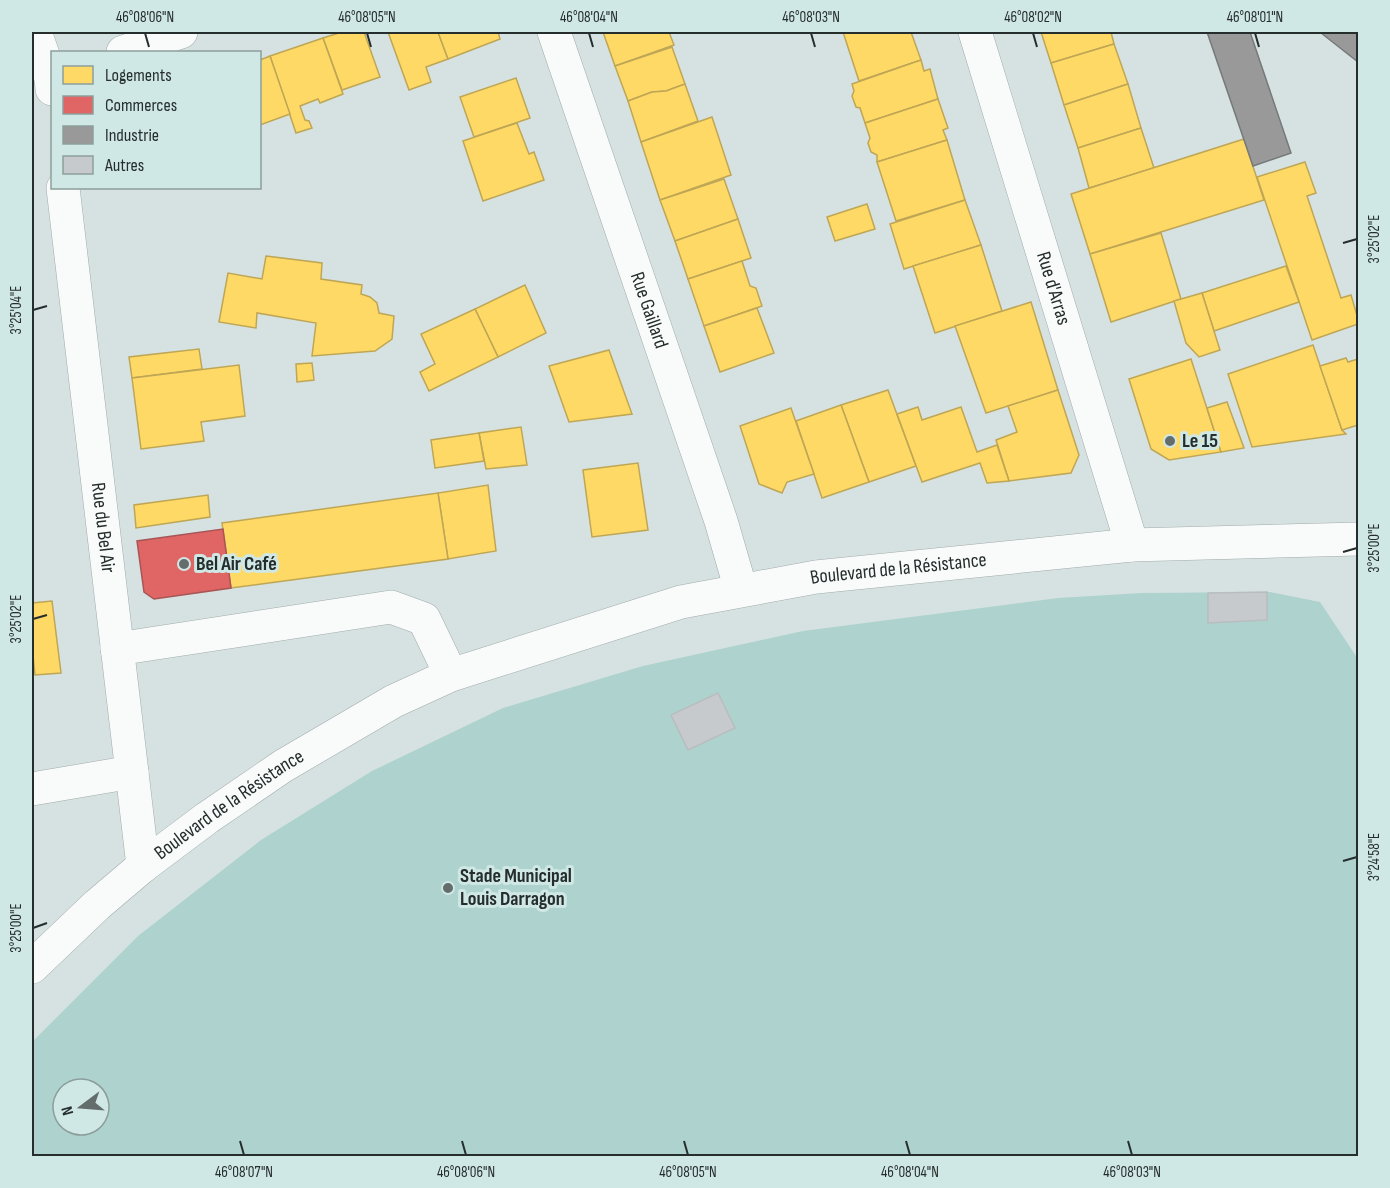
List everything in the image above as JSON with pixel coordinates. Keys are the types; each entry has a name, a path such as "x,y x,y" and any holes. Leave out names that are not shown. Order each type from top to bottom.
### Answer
{"street":[{"path":"35,32 47,83"},
{"path":"126,51 181,32"},
{"name":"Rue Gaillard","path":"554,32 721,521 741,590"},
{"name":"Rue d'Arras","path":"975,32 1132,545"},
{"name":"Rue du Bel Air","path":"63,189 143,866"},
{"name":"Boulevard de la Résistance","path":"32,967 97,905 143,866 207,818 284,765 394,701 451,675 681,602 816,577 1132,545 1359,539"},
{"path":"117,649 391,607 424,619 451,675"},
{"path":"32,789 132,772"}],"shaded area":[{"name":"Stade Municipal Louis Darragon","path":"1270,592 1320,602 1358,659 1358,1156 32,1156 32,1042 138,936 261,840 372,771 503,708 643,666 803,631 1058,598 1141,593"}],"building: Logements":[{"path":"342,32 364,32 380,77 342,90 323,38"},
{"path":"388,32 438,32 448,59 426,67 431,82 409,90"},
{"path":"438,32 498,32 500,39 448,59"},
{"path":"603,32 669,32 674,45 615,66"},
{"path":"843,32 911,32 921,60 859,81"},
{"path":"1041,32 1111,32 1114,44 1051,63"},
{"path":"323,38 343,94 320,103 318,99 300,106 305,120 309,121 312,128 296,133 270,56"},
{"path":"1114,44 1128,84 1064,105 1051,63"},
{"path":"672,47 685,84 628,101 615,66"},
{"path":"270,56 290,114 261,125 261,60"},
{"path":"921,60 924,71 930,69 938,99 865,123 860,108 856,107 852,96 854,91 852,84"},
{"path":"516,78 530,118 474,137 460,97"},
{"path":"685,84 698,121 641,142 628,101"},
{"path":"1128,84 1141,128 1078,148 1064,105"},
{"path":"938,99 948,128 943,130 947,140 877,162 877,155 871,152 868,143 870,138 865,123"},
{"path":"712,117 731,175 660,200 641,142"},
{"path":"517,123 529,154 534,152 544,180 483,201 463,141"},
{"path":"1141,128 1154,168 1089,188 1078,148"},
{"path":"1244,139 1264,200 1090,254 1071,194"},
{"path":"947,140 965,200 896,221 877,162"},
{"path":"1305,162 1316,193 1307,196 1341,298 1351,295 1358,319 1358,324 1312,340 1257,177"},
{"path":"724,179 738,219 675,241 660,200"},
{"path":"965,200 981,245 904,269 890,224"},
{"path":"867,204 875,229 835,241 827,217"},
{"path":"738,219 751,258 688,279 675,241"},
{"path":"1161,233 1181,299 1111,322 1090,254"},
{"path":"981,245 1002,311 935,333 913,266"},
{"path":"266,256 322,263 321,279 362,285 361,294 377,303 379,313 394,316 392,339 375,351 312,356 316,323 257,313 256,328 219,322 228,273 262,279"},
{"path":"742,261 750,286 756,288 762,306 704,326 688,279"},
{"path":"1286,266 1299,302 1214,331 1202,293"},
{"path":"525,285 546,333 498,357 475,309"},
{"path":"1202,293 1220,350 1199,357 1186,343 1174,301"},
{"path":"1031,302 1058,390 986,413 955,326"},
{"path":"757,308 774,353 720,372 704,326"},
{"path":"475,309 498,357 429,391 420,372 435,364 421,334"},
{"path":"1313,345 1342,430 1346,434 1252,447 1228,374"},
{"path":"199,349 202,369 132,378 129,357"},
{"path":"609,350 632,414 569,422 549,366"},
{"path":"1346,358 1348,362 1358,359 1358,425 1342,430 1320,366"},
{"path":"1191,359 1221,452 1169,460 1151,449 1129,379"},
{"path":"312,363 314,380 297,382 296,364"},
{"path":"239,365 245,416 201,422 204,441 141,449 132,378"},
{"path":"888,390 916,466 869,482 841,405"},
{"path":"1058,390 1079,455 1071,473 1009,481 996,440 1017,432 1008,406"},
{"path":"1227,402 1244,448 1221,452 1207,408"},
{"path":"841,405 869,482 822,498 796,421"},
{"path":"918,407 922,420 961,407 977,452 997,445 1009,481 987,483 980,463 922,482 897,414"},
{"path":"791,408 814,474 787,482 782,493 759,484 740,426"},
{"path":"521,427 527,465 486,469 479,433"},
{"path":"479,433 484,461 435,468 431,440"},
{"path":"638,463 648,530 592,537 583,470"},
{"path":"488,485 496,551 448,559 438,493"},
{"path":"438,493 448,559 231,588 222,523"},
{"path":"208,495 210,517 136,528 134,505"},
{"path":"52,601 61,673 35,675 32,603"}],"building: Commerces":[{"name":"Bel Air Café","path":"223,529 231,588 154,599 144,592 137,541"}],"building: Industrie":[{"path":"1207,32 1250,32 1291,153 1253,166"},
{"path":"1320,32 1358,32 1358,62 1330,40"}],"building: Autres":[{"path":"1267,592 1267,620 1208,623 1208,593"},
{"path":"718,693 735,728 688,750 671,715"}],"place":[{"name":"Le 15","path":"1170,441"},
{"name":"Bel Air Café","path":"184,564"},
{"name":"Stade Municipal Louis Darragon","path":"448,888"}]}
